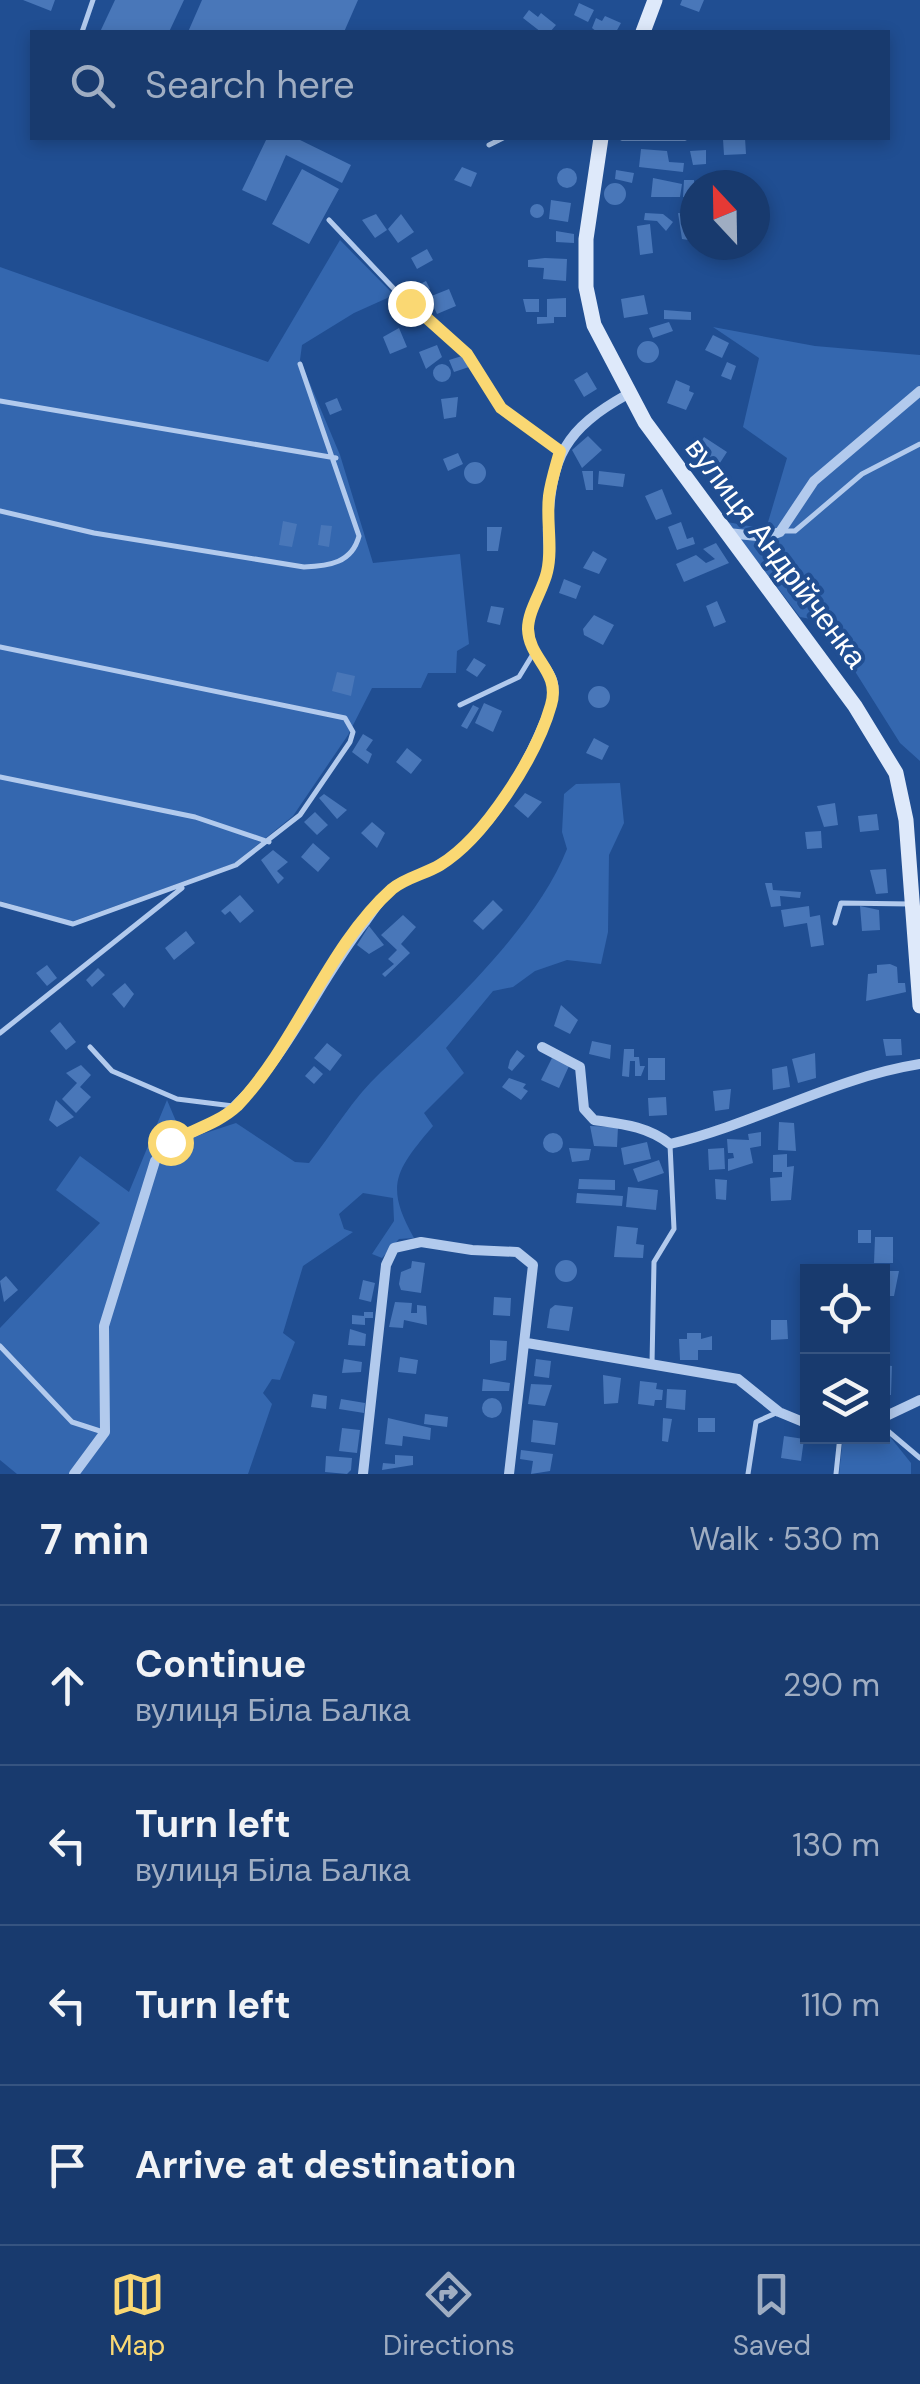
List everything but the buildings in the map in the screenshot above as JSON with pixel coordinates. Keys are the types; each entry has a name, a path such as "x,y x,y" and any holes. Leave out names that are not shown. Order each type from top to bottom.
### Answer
{"street":[{"path":"643,30 655,0"},
{"name":"вулиця Андрійченка","path":"601,140 586,239 586,287 594,324 628,394 855,706 896,773 913,904 920,1006"},
{"path":"728,532 766,538 780,532 814,481 920,391"},
{"path":"74,1474 105,1432 104,1326 154,1161 170,1142 221,1118 236,1106 283,1046 363,923 394,887 441,865 470,842 521,770 555,688 548,666 534,651 528,624 548,569 549,495 560,451 602,408 628,394"},
{"path":"542,1046 580,1067 584,1109 594,1120 644,1129 670,1144 705,1136 854,1078 920,1064"},
{"path":"363,1474 386,1266 394,1248 421,1242 527,1256 535,1270 509,1474"},
{"path":"527,1343 738,1379 778,1412 800,1421"},
{"path":"890,1414 920,1400"}],"lane":[{"path":"83,30 93,0"},
{"path":"489,145 499,140"},
{"path":"329,220 397,292 467,354 501,408 560,451"},
{"path":"0,510 94,533 209,552 304,567 334,564 356,548 359,536 336,458 300,364"},
{"path":"0,401 336,458"},
{"path":"780,532 796,531 862,474 920,444"},
{"path":"766,538 802,580 818,588"},
{"path":"0,647 345,718 352,724 350,742 300,815 236,865 73,924 0,904"},
{"path":"460,705 519,677 534,651"},
{"path":"0,777 194,817 270,842"},
{"path":"0,1033 184,885"},
{"path":"834,923 841,903 913,904"},
{"path":"90,1047 112,1071 177,1099 236,1106"},
{"path":"652,1366 654,1262 674,1229 670,1144"},
{"path":"0,1346 72,1422 105,1432"},
{"path":"748,1474 756,1422 778,1412"},
{"path":"890,1433 920,1458"},
{"path":"836,1474 839,1444"}],"shaded area":[{"path":"340,240 394,295 354,313 302,345 300,360 340,455 373,563 460,554 469,644 457,651 456,673 428,673 421,688 372,688 348,735 293,816 235,863 71,922 0,901 0,267 268,362"},
{"path":"713,327 815,346 920,355 920,761 900,743 846,657 816,620 800,617 727,522 766,529 787,458 743,427 759,358"},
{"path":"620,783 624,823 609,855 608,932 601,964 567,960 535,971 513,987 493,991 446,1048 464,1073 424,1113 433,1126 410,1155 398,1179 399,1204 414,1238 399,1239 382,1258 372,1254 394,1221 393,1198 363,1193 339,1214 344,1229 353,1232 303,1266 283,1333 295,1342 280,1380 272,1379 263,1393 272,1404 248,1474 17,1474 0,1460 0,1328 100,1223 56,1190 80,1156 129,1192 167,1100 184,1140 236,1123 295,1162 309,1163 371,1082 485,969 533,909 567,849 562,832 564,794 576,784"},
{"path":"890,1437 911,1463 911,1474 839,1474 842,1444 890,1444"}],"route":[{"path":"170,1142 221,1118 236,1106 283,1046 363,923 394,887 441,865 470,842 527,760 550,708 555,688 548,666 531,645 528,624 548,569 549,495 560,451 531,434 501,408 467,354 410,303"}]}
